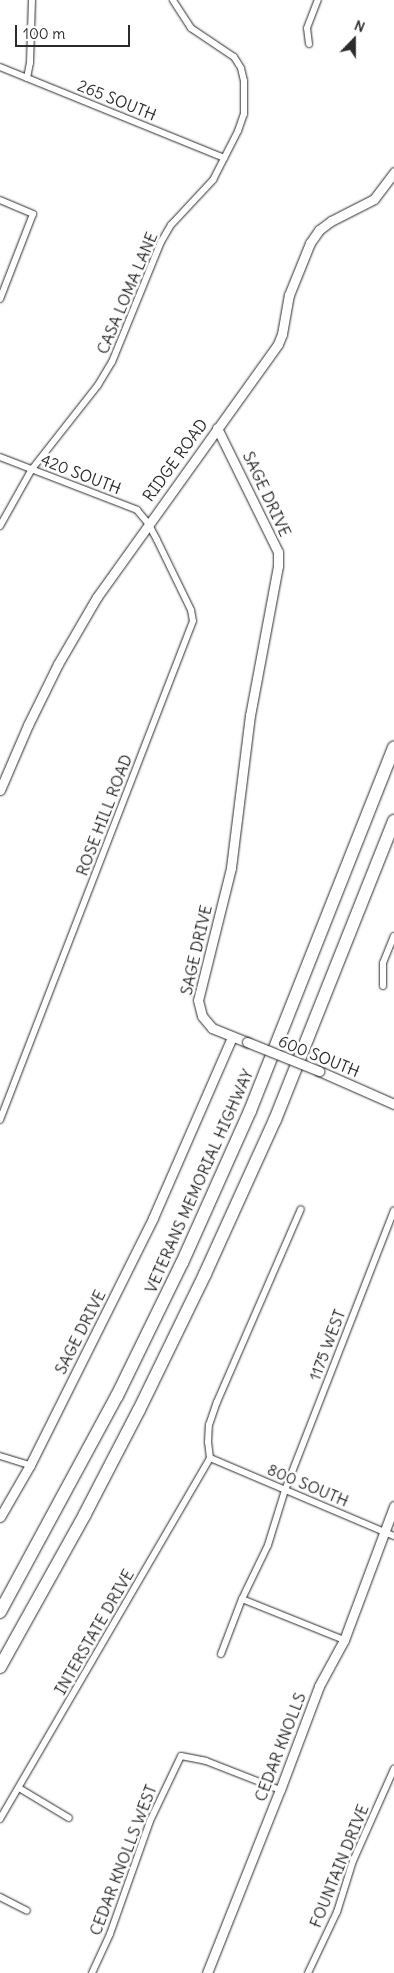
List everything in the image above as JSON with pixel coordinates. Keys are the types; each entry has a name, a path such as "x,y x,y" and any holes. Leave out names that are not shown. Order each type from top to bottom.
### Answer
{"highway":[{"name":"VETERANS MEMORIAL HIGHWAY","path":"0,1612 117,1396 182,1263 250,1111 394,748"},
{"path":"0,1667 140,1410 205,1274 274,1120 394,821"}],"street":[{"path":"27,78 30,63 32,0"},
{"name":"CASA LOMA LANE","path":"0,526 32,469 98,385 112,362 162,242 172,225 204,192 224,158 244,114 242,68 234,57 191,28 173,0"},
{"path":"310,44 307,28 318,0"},
{"name":"265 SOUTH","path":"0,68 224,158"},
{"name":"RIDGE ROAD","path":"0,790 28,725 58,664 97,597 148,523 278,344 282,334 289,295 310,243 319,230 331,221 374,199 394,172"},
{"path":"0,200 33,214 0,298"},
{"name":"SAGE DRIVE","path":"0,1517 30,1465 153,1218 232,1037 212,1028 202,1016 198,1000 231,868 250,715 278,566 278,552 217,428"},
{"name":"420 SOUTH","path":"0,457 137,510 148,523"},
{"name":"ROSE HILL ROAD","path":"0,1120 193,621 190,610 148,523"},
{"path":"383,986 383,963 394,936"},
{"name":"600 SOUTH","path":"232,1037 319,1071 394,1104"},
{"path":"210,1458 208,1442 210,1424 217,1402 301,1209"},
{"name":"1175 WEST","path":"285,1490 394,1210"},
{"path":"0,1456 30,1465"},
{"name":"800 SOUTH","path":"210,1458 394,1536"},
{"name":"INTERSTATE DRIVE","path":"0,1819 210,1458"},
{"path":"221,1654 242,1599 268,1545 285,1490"},
{"name":"CEDAR KNOLLS","path":"207,1973 319,1686 344,1640 394,1506"},
{"path":"242,1599 344,1640"},
{"name":"CEDAR KNOLLS WEST","path":"92,1973 110,1934 150,1821 181,1756 206,1761 280,1790"},
{"name":"FOUNTAIN DRIVE","path":"308,1973 338,1912 353,1861 394,1769"},
{"path":"19,1788 69,1818"},
{"path":"0,1897 27,1911"}]}
